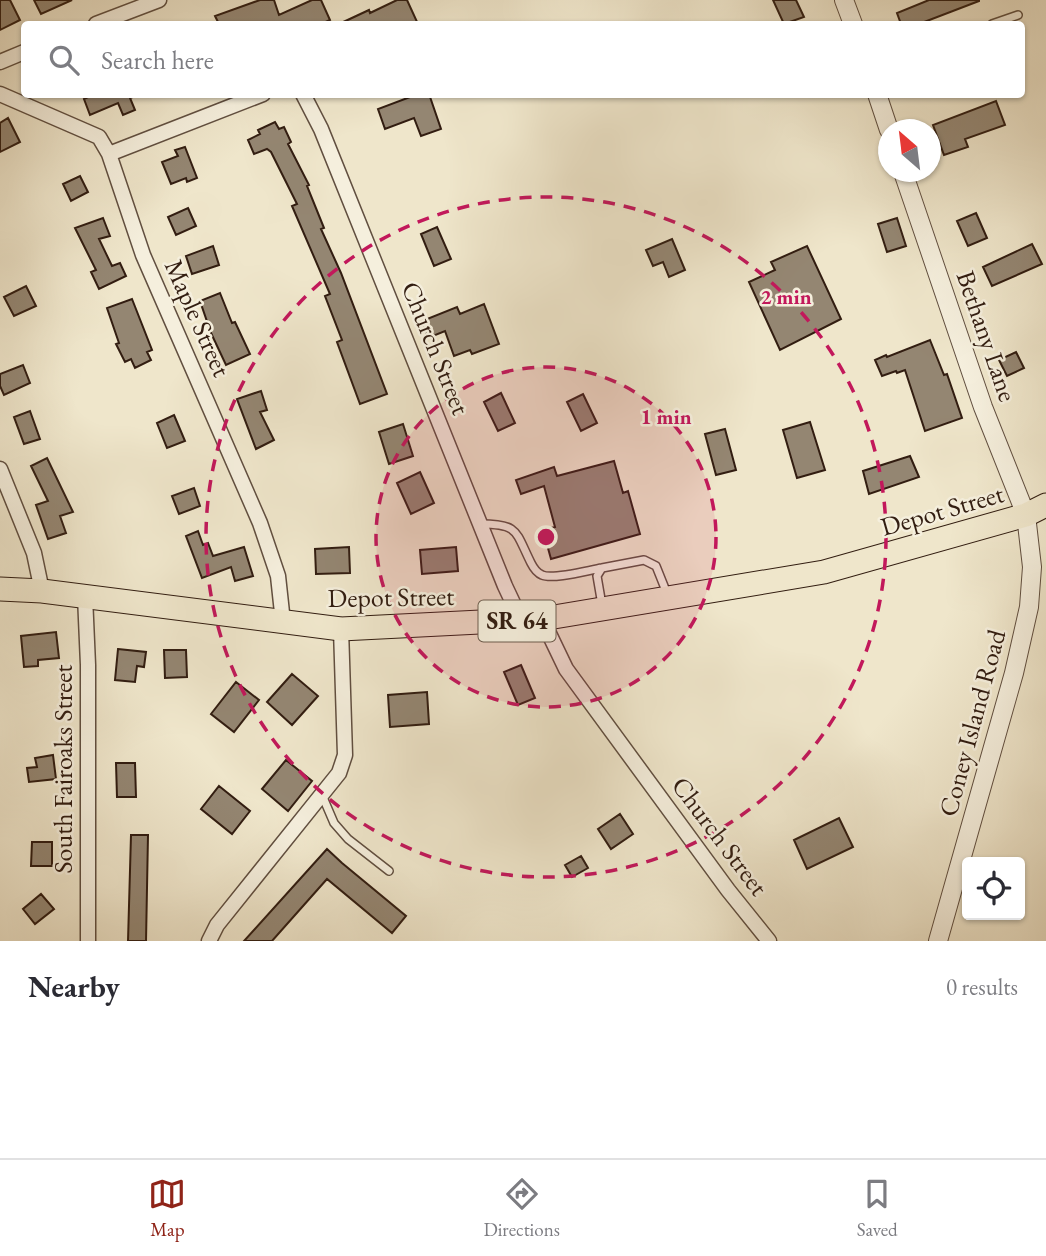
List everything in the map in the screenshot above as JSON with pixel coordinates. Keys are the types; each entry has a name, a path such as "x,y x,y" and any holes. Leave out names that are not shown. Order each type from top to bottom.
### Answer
{"main road":[{"name":"Depot Street","path":"0,589 42,590 341,629 532,620 824,572 1036,510"}],"street":[{"path":"104,21 159,0"},
{"path":"844,0 852,21"},
{"path":"0,62 21,53"},
{"name":"Maple Street","path":"0,94 99,137 109,154 143,254 260,523 278,576 282,622"},
{"path":"109,154 253,98"},
{"name":"Church Street","path":"305,98 321,129 480,524 532,620 728,890 769,941"},
{"path":"878,98 885,119"},
{"name":"Bethany Lane","path":"906,182 983,407 1036,510"},
{"path":"0,469 34,553 42,590"},
{"name":"Coney Island Road","path":"939,941 1011,686 1029,607 1036,510"},
{"name":"South Fairoaks Street","path":"85,596 88,664 88,941"},
{"path":"209,941 217,925 339,773 345,755 341,629"}],"lane":[{"path":"1001,21 1018,15"},
{"path":"480,524 505,524 515,530 534,568 542,575 552,576 644,560 656,566 668,598"},
{"path":"602,568 597,576 603,609"},
{"path":"322,794 334,823 348,839 389,871"}],"building":[{"path":"0,0 10,0 20,20 0,30"},
{"path":"34,0 72,0 41,14"},
{"path":"260,0 274,0 279,15 312,0 321,0 330,20 218,21 215,16"},
{"path":"397,0 407,0 417,21 345,21 369,10 370,13"},
{"path":"773,0 796,0 804,17 783,21"},
{"path":"929,0 979,0 927,21 900,21 897,13"},
{"path":"130,98 135,110 123,115 118,103 90,115 84,99"},
{"path":"407,98 430,98 441,129 421,136 414,118 385,129 378,109"},
{"path":"996,101 1005,125 965,139 968,147 944,155 941,147 941,122"},
{"path":"8,118 20,142 0,152 0,123"},
{"path":"275,122 279,129 284,127 291,142 288,144 309,185 307,186 324,228 321,229 341,273 387,394 360,404 337,342 342,340 325,296 330,294 292,206 297,204 271,152 267,149 254,154 248,140 260,134 258,130"},
{"path":"185,147 197,178 187,182 186,178 171,184 162,162 178,156 175,150"},
{"path":"80,176 88,192 71,201 63,184"},
{"path":"188,208 196,226 176,235 168,217"},
{"path":"976,213 987,238 968,246 957,221"},
{"path":"103,218 110,236 99,239 112,266 120,263 126,276 99,289 91,272 96,270 75,228"},
{"path":"897,218 906,246 887,252 878,224"},
{"path":"437,227 451,259 434,266 421,234"},
{"path":"672,239 685,270 669,277 663,262 653,266 646,250"},
{"path":"1032,244 1042,264 992,286 983,267"},
{"path":"213,246 219,265 192,274 186,256"},
{"path":"807,246 841,319 780,350 749,282 775,270 771,262"},
{"path":"26,286 36,306 14,316 4,297"},
{"path":"220,293 232,323 235,322 250,354 226,365 200,301"},
{"path":"132,299 152,350 147,352 151,360 135,368 131,359 125,362 116,344 119,343 107,308"},
{"path":"484,304 499,344 472,354 470,350 454,356 445,331 428,338 422,321 457,307 460,314"},
{"path":"930,340 944,375 947,374 962,418 925,431 905,370 882,376 875,360"},
{"path":"1016,352 1024,368 1007,376 999,360"},
{"path":"23,365 30,383 4,395 0,386 0,374"},
{"path":"261,391 267,410 260,412 274,440 256,449 237,399"},
{"path":"501,393 515,423 498,431 484,402"},
{"path":"583,394 597,423 581,431 567,402"},
{"path":"30,411 40,439 24,444 14,417"},
{"path":"174,415 185,441 167,448 157,423"},
{"path":"810,422 825,470 797,478 783,430"},
{"path":"403,424 413,456 389,464 379,432"},
{"path":"725,429 736,470 716,475 705,434"},
{"path":"910,456 919,477 869,494 863,471"},
{"path":"47,458 73,512 60,516 66,533 48,539 36,505 48,501 31,466"},
{"path":"614,461 623,493 628,491 640,534 551,559 543,530 555,527 544,486 521,494 516,480 554,467 557,476"},
{"path":"420,472 434,503 411,514 397,483"},
{"path":"194,488 200,506 179,514 172,496"},
{"path":"198,531 203,545 208,543 213,556 244,547 253,576 235,581 231,567 202,578 186,536"},
{"path":"349,547 350,573 316,574 315,549"},
{"path":"456,547 458,571 422,574 420,550"},
{"path":"56,632 59,658 38,660 38,666 24,667 21,636"},
{"path":"118,649 146,652 144,667 137,666 135,682 115,680"},
{"path":"164,650 186,650 187,677 165,678"},
{"path":"521,665 535,698 518,705 504,672"},
{"path":"292,674 318,696 292,725 267,702"},
{"path":"236,682 259,700 234,732 211,714"},
{"path":"427,692 429,724 390,727 388,695"},
{"path":"53,755 56,779 29,782 27,768 37,767 35,758"},
{"path":"286,760 312,781 288,811 262,789"},
{"path":"116,763 135,763 136,797 117,797"},
{"path":"219,786 250,811 232,834 201,809"},
{"path":"620,814 633,834 611,849 598,829"},
{"path":"839,818 853,847 807,869 794,840"},
{"path":"131,835 148,835 146,941 128,941"},
{"path":"32,842 52,842 52,866 31,866"},
{"path":"327,849 406,916 392,933 327,879 272,941 244,941"},
{"path":"581,856 588,868 572,877 565,865"},
{"path":"41,894 54,909 35,924 23,909"}]}
